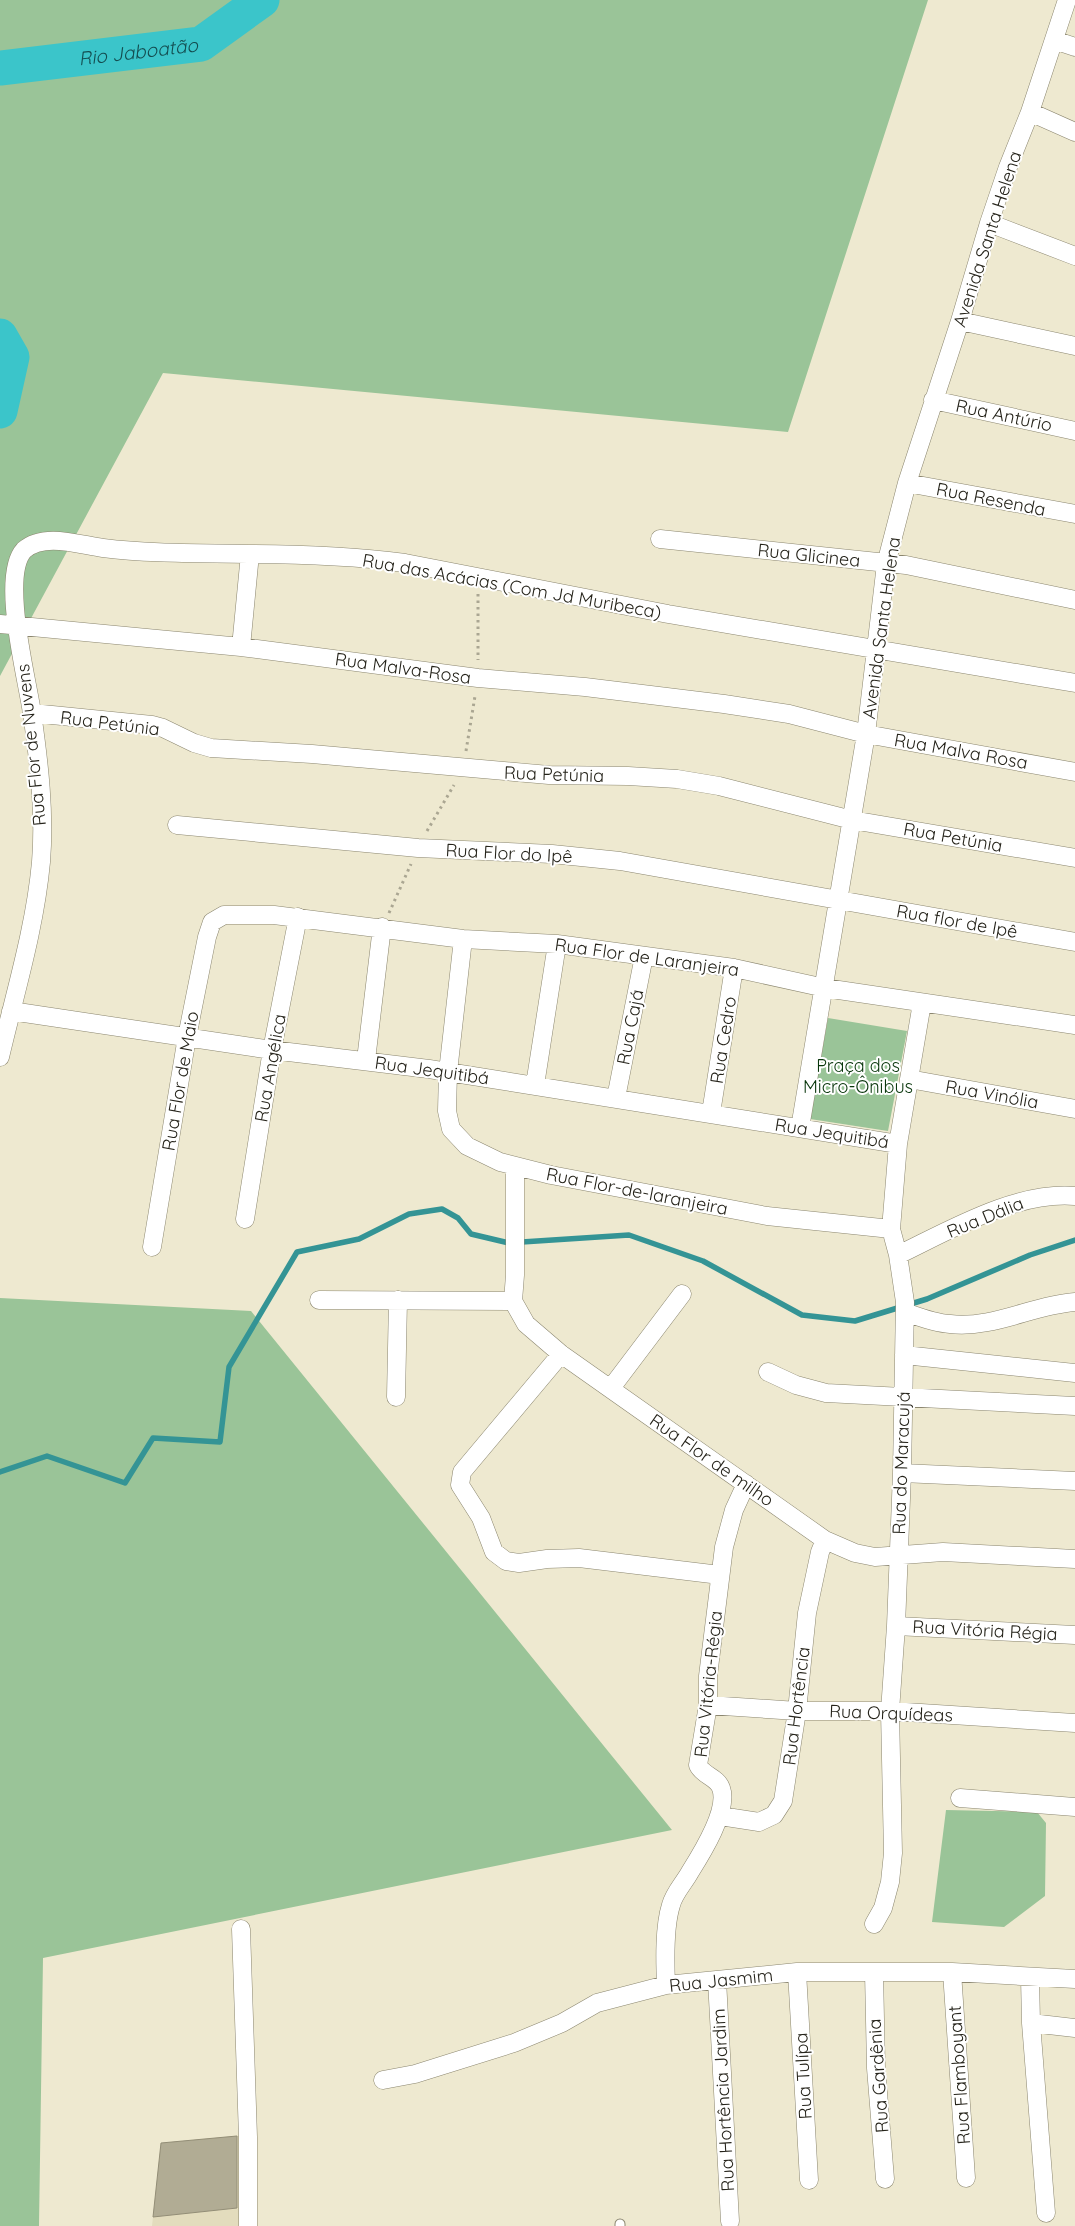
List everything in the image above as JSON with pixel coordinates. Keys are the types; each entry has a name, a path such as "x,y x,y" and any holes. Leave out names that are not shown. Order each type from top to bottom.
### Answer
{"street":[{"name":"Avenida Santa Helena","path":"800,1128 825,988 866,734 886,564 907,483 960,321 988,223 1030,112 1067,0"},
{"path":"1054,40 1075,47"},
{"path":"1030,112 1075,132"},
{"path":"988,223 1075,256"},
{"path":"960,321 1075,346"},
{"name":"Rua Antúrio","path":"933,400 1075,431"},
{"name":"Rua Resenda","path":"907,483 1075,514"},
{"name":"Rua Glicinea","path":"660,539 906,565 1075,600"},
{"name":"Rua das Acácias (Com Jd Muribeca)","path":"8,625 15,566 23,551 36,543 52,540 134,552 370,558 406,563 658,613 1075,683"},
{"path":"241,647 250,554"},
{"name":"Rua Malva-Rosa","path":"8,625 241,647 478,678 586,687 789,714"},
{"name":"Rua Flor de Nuvens","path":"8,625 32,713 41,797 41,860 36,899 11,1011"},
{"name":"Rua Petúnia","path":"32,713 158,726 194,743 211,748 312,754 549,775 678,779 719,786 852,820 1075,858"},
{"name":"Rua Malva Rosa","path":"789,714 866,734 1075,772"},
{"name":"Rua Flor do Ipê","path":"177,825 418,848 552,854 620,861 839,900"},
{"name":"Rua flor de Ipê","path":"839,900 1075,942"},
{"name":"Rua Flor de Laranjeira","path":"216,918 224,915 243,914 298,917 463,938 557,944 734,968 825,988 1075,1025"},
{"name":"Rua Angélica","path":"245,1219 272,1050 298,917"},
{"name":"Rua Flor de Maio","path":"152,1247 187,1037 207,937 212,922 216,918"},
{"path":"366,1060 382,928"},
{"name":"Rua Flor-de-laranjeira","path":"463,938 448,1072 447,1111 451,1129 467,1146 485,1156 515,1166 767,1216 891,1229"},
{"path":"534,1085 557,944"},
{"name":"Rua Cajá","path":"616,1098 644,956"},
{"name":"Rua Cedro","path":"711,1113 734,968"},
{"name":"Rua do Maracujá","path":"874,1924 883,1908 890,1882 894,1853 890,1711 896,1626 902,1473 905,1307 898,1255 891,1229 898,1144 922,1002"},
{"path":"0,1057 11,1011"},
{"name":"Rua Jequitibá","path":"11,1011 272,1050 366,1060 448,1072 898,1144"},
{"name":"Rua Vinólia","path":"909,1079 1075,1109"},
{"path":"319,1300 513,1301 515,1275 515,1166"},
{"name":"Rua Dália","path":"898,1255 978,1218 1033,1198 1056,1194 1075,1196"},
{"path":"611,1388 682,1294"},
{"path":"396,1397 398,1300"},
{"name":"Rua Flor de milho","path":"513,1301 526,1324 561,1354 825,1540 855,1553 875,1557 943,1552 1075,1558"},
{"path":"905,1307 951,1324 1004,1318 1043,1306 1075,1302"},
{"path":"561,1354 462,1472 460,1485 481,1518 494,1552 506,1562 547,1558 579,1558 720,1575"},
{"path":"904,1355 1075,1373"},
{"path":"768,1372 796,1386 826,1393 1075,1406"},
{"path":"902,1473 1075,1481"},
{"name":"Rua Vitória-Régia","path":"666,1984 671,1904 720,1816 723,1799 718,1782 703,1772 698,1765 708,1705 708,1676 720,1575 734,1510 746,1484"},
{"name":"Rua Hortência","path":"720,1816 759,1822 774,1815 783,1801 797,1711 807,1613 820,1552 825,1540"},
{"name":"Rua Vitória Régia","path":"896,1626 1075,1635"},
{"name":"Rua Orquídeas","path":"708,1705 797,1711 890,1711 1075,1723"},
{"path":"960,1798 1075,1807"},
{"path":"241,1929 248,2127 248,2226"},
{"name":"Rua Jasmim","path":"384,2080 415,2074 514,2043 562,2023 597,2003 666,1984 797,1972 952,1972 1030,1978 1075,1979"},
{"name":"Rua Tulípa","path":"797,1972 809,2180"},
{"name":"Rua Gardênia","path":"874,1972 876,2068 885,2179"},
{"name":"Rua Flamboyant","path":"952,1972 966,2178"},
{"path":"1030,1978 1031,2023 1046,2212"},
{"name":"Rua Hortência Jardim","path":"717,1980 730,2221"},
{"path":"1031,2023 1075,2028"}],"shaded area":[{"path":"244,2135 244,2226 152,2226 161,2143"}],"green space":[{"path":"0,0 928,0 788,432 163,373 0,676"},
{"name":"Praça dos Micro-Ônibus","path":"828,1018 907,1031 888,1131 810,1119"},
{"path":"0,1298 251,1311 672,1830 43,1958 39,2226 0,2226"},
{"path":"946,1810 1037,1812 1046,1823 1045,1896 1004,1927 932,1922"}],"building":[{"path":"237,2136 237,2208 153,2217 161,2143"}],"waterway":[{"name":"Rio Jaboatão","path":"0,68 201,44 262,0"},
{"name":"Rio Jaboatão","path":"0,336 12,357 0,411"},
{"path":"0,1472 47,1456 125,1483 153,1438 220,1442 229,1367 297,1252 359,1239 409,1214 442,1209 458,1218 471,1234 509,1243"},
{"path":"522,1242 629,1235 703,1261 802,1315 855,1321 927,1299 1030,1255 1075,1240"}]}
